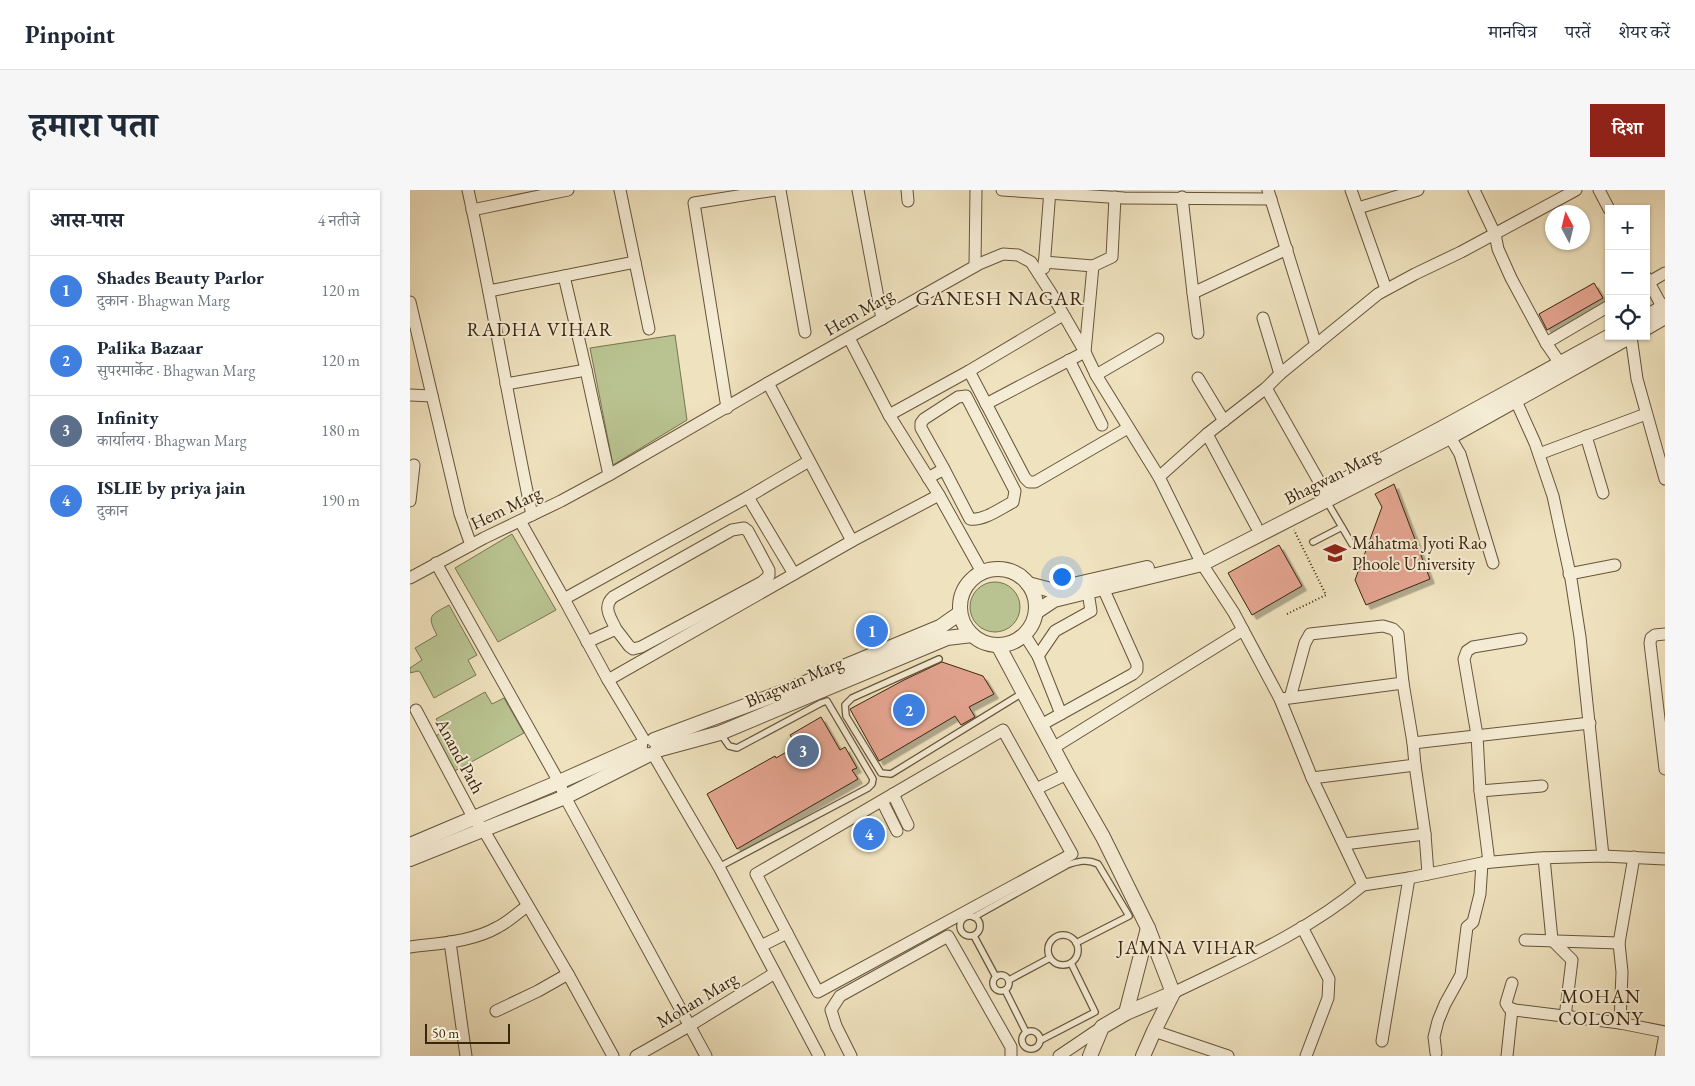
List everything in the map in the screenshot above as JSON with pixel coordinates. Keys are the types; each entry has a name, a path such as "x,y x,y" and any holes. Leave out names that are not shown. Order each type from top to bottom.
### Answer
{"street":[{"path":"468,190 532,515"},
{"path":"472,210 568,190"},
{"path":"620,190 649,329"},
{"path":"727,408 694,203 775,190"},
{"path":"780,190 805,332"},
{"path":"858,190 882,319"},
{"path":"975,266 976,190"},
{"path":"1002,190 1115,197 1128,194 1182,197 1269,194 1316,345"},
{"path":"1352,190 1386,289"},
{"path":"1358,208 1418,190"},
{"path":"1474,190 1495,234 1498,248 1511,278 1546,343 1563,368"},
{"path":"1159,477 1207,434 1266,388 1280,374 1378,294 1495,234 1561,194 1576,190"},
{"path":"1599,190 1608,205"},
{"path":"1042,280 1050,192"},
{"path":"1044,262 1093,266 1112,256 1115,197"},
{"path":"1182,197 1198,333"},
{"path":"1193,293 1287,249"},
{"name":"Hem Marg","path":"410,578 471,545 609,476 768,383 975,266 1003,254 1018,255 1031,262 1064,315 1096,375 1159,477 1200,560 1285,699 1312,778 1363,885"},
{"path":"489,292 635,262"},
{"path":"986,404 1085,352 1093,266"},
{"path":"1650,280 1665,273"},
{"path":"564,276 609,476"},
{"path":"1650,286 1664,310"},
{"path":"410,302 460,514 471,545"},
{"path":"1546,343 1605,308"},
{"path":"1650,315 1664,310"},
{"path":"1650,324 1664,310"},
{"path":"889,415 1064,315"},
{"path":"1263,318 1280,374"},
{"path":"849,338 889,415 939,495 982,572"},
{"path":"1096,375 1158,339"},
{"name":"Bhagwan Marg","path":"1028,584 1051,590 1200,560 1256,526 1326,496 1450,437 1516,401 1605,339"},
{"name":"Bhagwan Marg","path":"1036,612 1054,600 1200,560 1288,519 1444,428 1622,340"},
{"path":"1632,340 1637,379 1665,479"},
{"path":"1069,360 1102,425"},
{"path":"506,384 586,370"},
{"path":"969,371 1025,478 1029,482 1035,482 1128,428"},
{"path":"1198,378 1224,421"},
{"path":"768,383 852,541"},
{"path":"1266,388 1326,496"},
{"path":"410,395 432,396"},
{"path":"966,396 1016,490 1013,502 986,516 970,519 944,469 921,424 924,419 958,397 966,396"},
{"path":"1516,401 1553,496 1569,574 1580,637 1603,856"},
{"path":"1538,454 1646,414"},
{"path":"1207,434 1256,526"},
{"path":"1586,436 1603,493"},
{"path":"1450,437 1460,454 1494,563"},
{"path":"564,599 809,461"},
{"path":"410,501 414,465"},
{"path":"928,478 944,469"},
{"path":"608,680 852,541 939,495"},
{"path":"748,497 794,574"},
{"path":"520,520 608,680 719,867 819,1056"},
{"path":"744,528 748,531 769,570 769,576 762,582 641,648 633,649 629,646 616,629 607,606 612,597 732,530 744,528"},
{"path":"436,563 558,782 706,1056"},
{"path":"1569,574 1615,565"},
{"path":"1000,569 1018,575 1028,584 1035,599 1036,612 1034,620 1024,634 1013,642 998,645 985,643 972,635 964,626 960,613 960,600 968,584 975,576 982,572 1000,569"},
{"path":"1041,725 1137,670 1103,588"},
{"path":"1088,592 1091,611"},
{"path":"1038,656 1055,631 1091,611 1112,609"},
{"name":"Bhagwan Marg","path":"410,859 558,782 650,748 940,627 960,613"},
{"path":"1404,683 1285,699 1308,636 1383,626 1393,629 1398,634 1414,743 1428,874"},
{"path":"587,642 616,629"},
{"path":"1053,748 1243,630"},
{"path":"1024,634 1038,656 1061,714"},
{"path":"1665,634 1655,635 1651,638 1650,643 1665,769"},
{"name":"Bhagwan Marg","path":"410,845 564,796 650,748 720,733 947,638 972,635"},
{"path":"1436,1054 1434,1037 1445,1004 1462,975 1467,927 1473,922 1485,863 1477,735 1464,659 1467,651 1473,647 1521,638"},
{"path":"998,645 1103,837 1134,913 1148,928 1173,993 1143,1056"},
{"name":"Anand Path","path":"416,710 478,824 568,974 613,1056"},
{"path":"1414,743 1590,723"},
{"path":"1003,730 1036,789 1072,854 818,992 756,874 1003,730"},
{"path":"1312,778 1415,765"},
{"path":"1036,789 1067,774"},
{"path":"1480,791 1542,786"},
{"path":"893,794 908,825"},
{"path":"882,801 897,831"},
{"path":"1344,844 1425,834"},
{"path":"1059,1056 1126,1013 1173,993 1273,945 1344,901 1363,885 1485,863 1603,856 1665,859"},
{"path":"1620,1023 1622,972 1619,943 1634,857"},
{"path":"1544,858 1552,940 1572,960 1565,1017"},
{"path":"1382,1040 1409,878"},
{"path":"410,947 475,937 499,927 527,906"},
{"path":"1302,927 1330,980 1328,998 1306,1056"},
{"path":"1126,1013 1148,928"},
{"path":"761,946 786,933"},
{"path":"851,1056 836,1026 831,1010 840,996 948,936 1011,1047 1011,1056"},
{"path":"1525,940 1619,943"},
{"path":"450,942 466,1056"},
{"name":"Mohan Marg","path":"636,1056 775,973"},
{"path":"496,1011 568,974"},
{"path":"1512,983 1506,1003 1509,1008 1620,1023 1665,1033 1663,1052"},
{"path":"1508,1056 1512,1009"},
{"path":"1090,1056 1102,1027"},
{"path":"1154,1031 1226,1056"}],"lane":[{"path":"1326,496 1352,544"},
{"path":"1313,542 1342,527"},
{"path":"939,659 852,698 845,705 846,716 881,773 891,774 1024,692"},
{"path":"719,867 868,788 873,780 827,701 821,702 737,748 729,746 720,733"},
{"path":"974,917 1067,865 1083,860 1098,864 1134,913 1076,943"},
{"path":"974,917 979,920 981,926 979,933 974,936 966,936 961,932 960,928 964,918 974,917"},
{"path":"974,936 996,977"},
{"path":"1056,937 1070,937 1076,943 1078,952 1071,963 1067,965 1057,964 1050,958 1050,944 1056,937"},
{"path":"1009,980 1050,958"},
{"path":"1041,1040 1037,1032 1032,1030 1026,1032 1022,1040 1026,1048 1036,1048 1041,1040 1095,1012 1071,963"},
{"path":"1003,975 1009,980 1009,985 1005,990 1000,991 995,988 993,981 996,977 1003,975"},
{"path":"1005,990 1026,1032"}],"path":[{"path":"1287,614 1326,595 1288,519"}],"green space":[{"path":"675,335 687,420 613,465 590,348"},
{"path":"512,534 556,610 498,642 455,568"},
{"path":"990,582 1000,582 1013,589 1020,602 1020,612 1013,625 1000,632 990,632 981,628 974,621 970,612 970,602 974,593 981,586"},
{"path":"449,605 477,655 468,660 476,675 434,698 420,672 410,673 410,668 422,660 415,648 437,635 432,623 432,616"},
{"path":"485,692 492,704 504,698 524,733 453,772 434,737 443,732 436,719"}],"building":[{"path":"1594,283 1603,298 1547,330 1539,314"},
{"path":"1394,484 1430,579 1366,605 1355,580 1382,507 1375,494"},
{"path":"1279,545 1302,586 1252,615 1228,573"},
{"path":"942,662 983,676 994,694 969,707 975,717 961,725 955,716 879,761 850,709"},
{"path":"821,717 840,750 845,747 857,768 852,770 858,779 737,849 707,794 775,756 776,758 797,746 790,735"}],"place":[{"name":"Mahatma Jyoti Rao Phoole University","path":"1335,553"},
{"name":"Shades Beauty Parlor","path":"872,631"},
{"name":"Palika Bazaar","path":"909,710"},
{"name":"Infinity","path":"803,751"},
{"name":"ISLIE by priya jain","path":"869,834"}],"district":[{"name":"GANESH NAGAR","path":"1000,298"},
{"name":"RADHA VIHAR","path":"540,329"},
{"name":"JAMNA VIHAR","path":"1188,947"},
{"name":"MOHAN COLONY","path":"1601,1007"}]}
